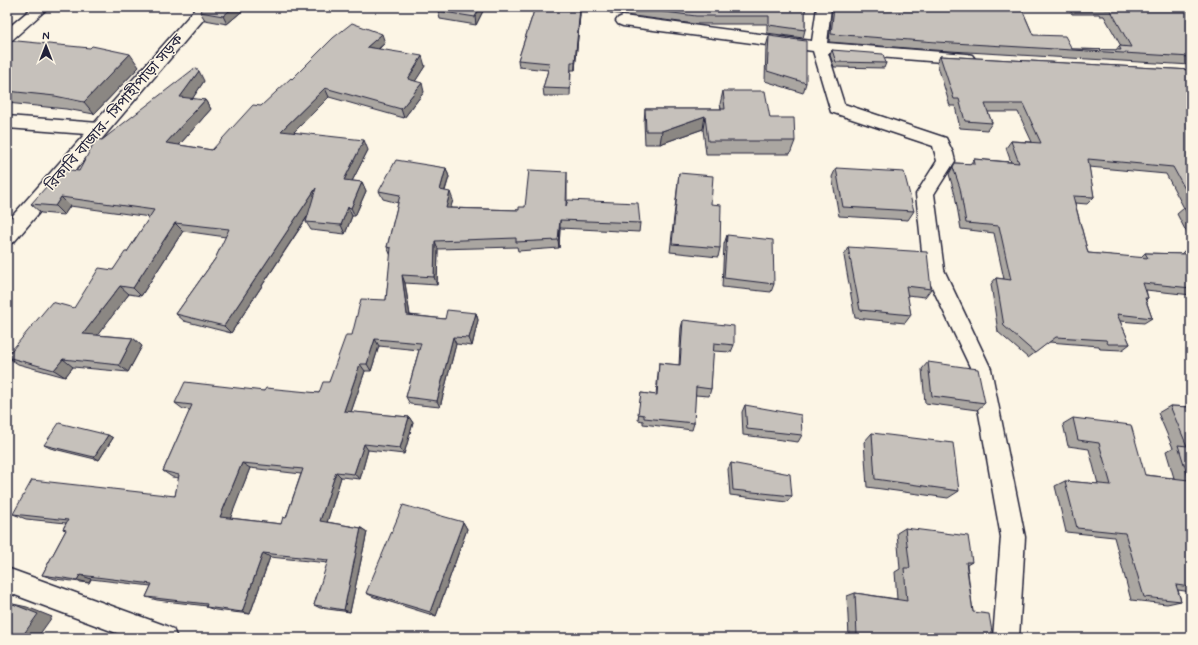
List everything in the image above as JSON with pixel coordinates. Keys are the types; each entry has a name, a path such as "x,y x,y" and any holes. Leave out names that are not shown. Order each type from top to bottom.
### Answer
{"main road":[{"name":"রিকাবি বাজার- সিপাহীপাড়া সড়ক","path":"7,236 206,7"}],"street":[{"path":"7,38 42,7"},
{"path":"824,7 819,47 837,108 940,142 945,153 946,161 926,194 934,270 981,369 1013,537 1006,638"},
{"path":"623,22 819,47 984,60"},
{"path":"7,122 99,129"},
{"path":"7,580 164,638"}],"building":[{"path":"204,7 234,7 223,16 200,12"},
{"path":"440,7 480,7 475,17 438,11"},
{"path":"533,7 580,8 575,62 571,62 570,89 543,88 550,63 518,60 533,14"},
{"path":"627,7 805,7 805,30 769,25 769,16 696,16"},
{"path":"834,7 1021,7 1033,35 1065,36 1072,49 1121,50 1119,46 1131,47 1110,9 1105,9 1104,7 1188,7 1191,12 1191,57 936,42 831,34"},
{"path":"352,23 382,34 367,47 422,56 408,79 422,83 401,109 325,88 281,131 364,140 344,180 362,182 351,208 348,207 341,225 306,222 316,188 224,326 176,314 215,259 229,229 175,223 133,288 120,286 83,334 133,338 119,365 63,359 54,370 7,357 52,302 74,308 99,268 113,270 125,252 127,252 154,210 61,197 55,206 31,204 62,169 79,171 96,139 102,140 195,68 199,71 180,97 205,100 166,143 212,150 253,105 261,106 291,78 292,79 333,38"},
{"path":"769,36 806,41 806,83 767,71"},
{"path":"7,40 90,48 92,46 130,54 84,102 55,96 7,91"},
{"path":"832,50 883,54 886,63 836,62"},
{"path":"940,56 1191,70 1191,200 1173,167 1088,159 1094,197 1073,196 1088,253 1148,258 1145,253 1187,254 1185,250 1191,251 1191,288 1143,283 1148,298 1145,298 1152,318 1117,314 1130,344 1108,344 1106,340 1056,337 1035,353 1004,326 996,278 1011,280 999,226 966,223 960,188 953,167 955,163 975,164 974,159 1019,163 1011,141 1041,143 1023,104 985,104 992,123 965,121 959,99 954,99"},
{"path":"723,91 765,91 770,118 794,118 795,141 708,141 705,116 662,131 646,131 645,109 725,109"},
{"path":"396,160 446,168 440,190 450,192 446,208 519,210 519,207 525,207 529,170 567,172 566,206 568,200 638,203 640,223 560,220 558,240 516,242 516,238 435,241 434,277 402,275 407,315 445,319 447,310 476,313 469,338 453,337 437,401 406,397 421,343 375,339 367,364 360,364 344,411 409,417 400,448 364,444 354,474 336,472 320,521 361,528 344,610 314,605 328,560 263,553 242,612 206,607 207,604 146,597 152,584 80,575 77,580 42,575 66,530 63,529 68,520 13,514 32,480 175,496 179,475 163,471 192,405 175,403 185,382 264,391 266,388 319,393 323,382 329,382 346,335 352,335 361,299 386,300 391,248 387,247 400,195 379,191","holes":["242,463 303,469 286,518 283,517 281,524 220,517"]},
{"path":"836,168 904,172 914,211 843,207"},
{"path":"679,173 713,176 711,204 721,205 720,248 672,244"},
{"path":"1184,208 1191,208 1191,220"},
{"path":"727,235 773,240 774,284 724,278"},
{"path":"848,247 927,252 931,289 906,286 911,315 860,310"},
{"path":"683,320 734,326 734,345 714,343 711,389 696,387 694,423 644,418 644,415 638,414 641,393 657,395 659,363 680,365"},
{"path":"928,362 978,369 985,403 932,396"},
{"path":"745,405 801,415 802,435 747,429"},
{"path":"1170,406 1191,407 1191,587 1176,585 1181,601 1144,597 1125,533 1077,528 1065,481 1111,485 1099,443 1078,440 1073,418 1131,425 1145,475 1189,480 1178,445 1187,446"},
{"path":"59,423 108,435 94,457 44,445"},
{"path":"872,433 953,443 959,491 875,479"},
{"path":"731,463 790,474 792,496 733,490"},
{"path":"403,505 463,522 430,612 366,593"},
{"path":"905,528 968,536 972,562 966,562 973,612 989,614 993,638 870,638 857,635 855,593 907,601 904,568 910,568"},
{"path":"7,604 13,604 38,614 21,638 7,638"}]}
